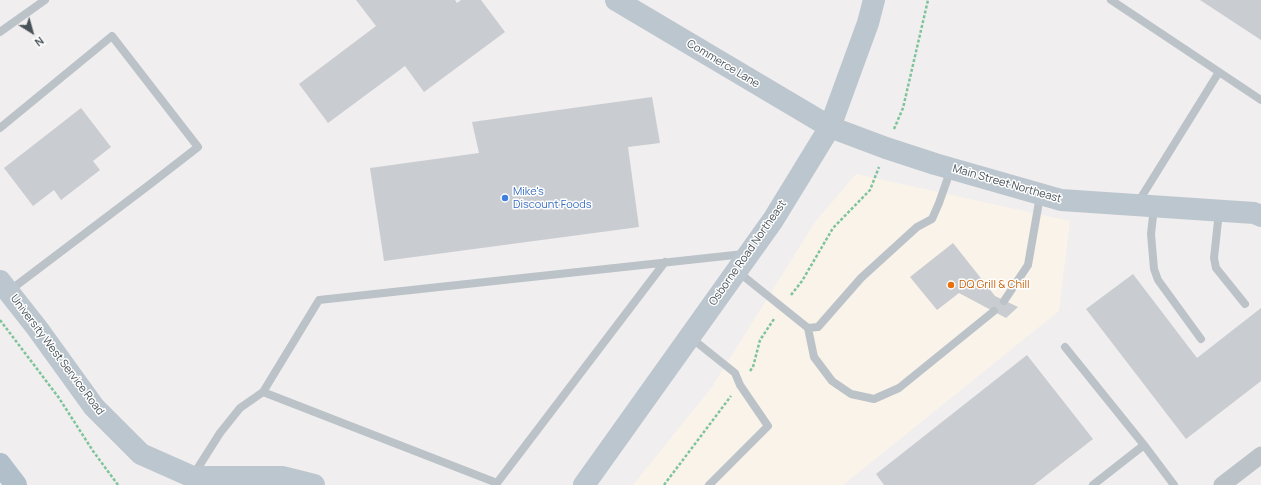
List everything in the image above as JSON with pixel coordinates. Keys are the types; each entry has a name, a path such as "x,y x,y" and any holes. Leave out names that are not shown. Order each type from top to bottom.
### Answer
{"main road":[{"path":"0,464 16,485"}],"street":[{"name":"Commerce Lane","path":"616,0 830,128"},
{"name":"Osborne Road Northeast","path":"584,485 773,220 830,128 868,23 874,0"},
{"name":"Main Street Northeast","path":"830,128 886,148 1061,200 1254,213 1261,216"},
{"name":"University West Service Road","path":"4,286 37,328 94,407 141,454 193,481 282,477 314,485"},
{"path":"1222,485 1261,455"}],"lane":[{"path":"0,32 45,0"},
{"path":"1111,0 1261,100"},
{"path":"0,128 112,36 198,147 150,185 4,286"},
{"path":"1201,339 1158,280 1154,269 1151,234 1145,206 1219,72"},
{"path":"808,328 818,327 861,278 917,227 932,219 940,203 952,168"},
{"path":"1004,301 1028,265 1040,194"},
{"path":"1219,211 1214,258 1216,268 1245,304"},
{"path":"193,481 220,433 240,408 263,392 319,300 749,253"},
{"path":"263,392 497,482 665,262"},
{"path":"737,271 808,328 814,358 832,381 851,394 874,399 900,388 994,312"},
{"path":"690,336 735,373 740,385 768,426 709,485"},
{"path":"1064,347 1144,445 1174,485"},
{"path":"1093,485 1144,445"}],"path":[{"path":"664,485 753,367 760,340 782,307 802,281 833,228 870,190 903,108 928,0"},
{"path":"0,320 59,398 93,452 118,485"}],"shaded area":[{"path":"856,174 1070,221 1059,311 843,485 633,485 712,387 815,222"}],"building":[{"path":"356,0 455,0 457,3 461,0 481,0 505,32 424,92 405,66 328,123 299,84 376,26"},
{"path":"1200,0 1261,0 1261,40"},
{"name":"Mike's Discount Foods","path":"652,97 660,143 628,147 639,227 384,261 370,168 479,153 472,122"},
{"path":"81,108 111,147 93,161 100,170 61,200 54,190 33,206 4,168"},
{"name":"DQ Grill & Chill","path":"953,243 995,296 1018,307 1006,318 959,293 937,310 910,277"},
{"path":"1133,274 1197,358 1261,308 1261,381 1186,439 1086,309"},
{"path":"1027,355 1093,439 1034,485 884,485 876,474"}],"place":[{"name":"Mike's Discount Foods","path":"505,198"},
{"name":"DQ Grill & Chill","path":"951,285"}]}
